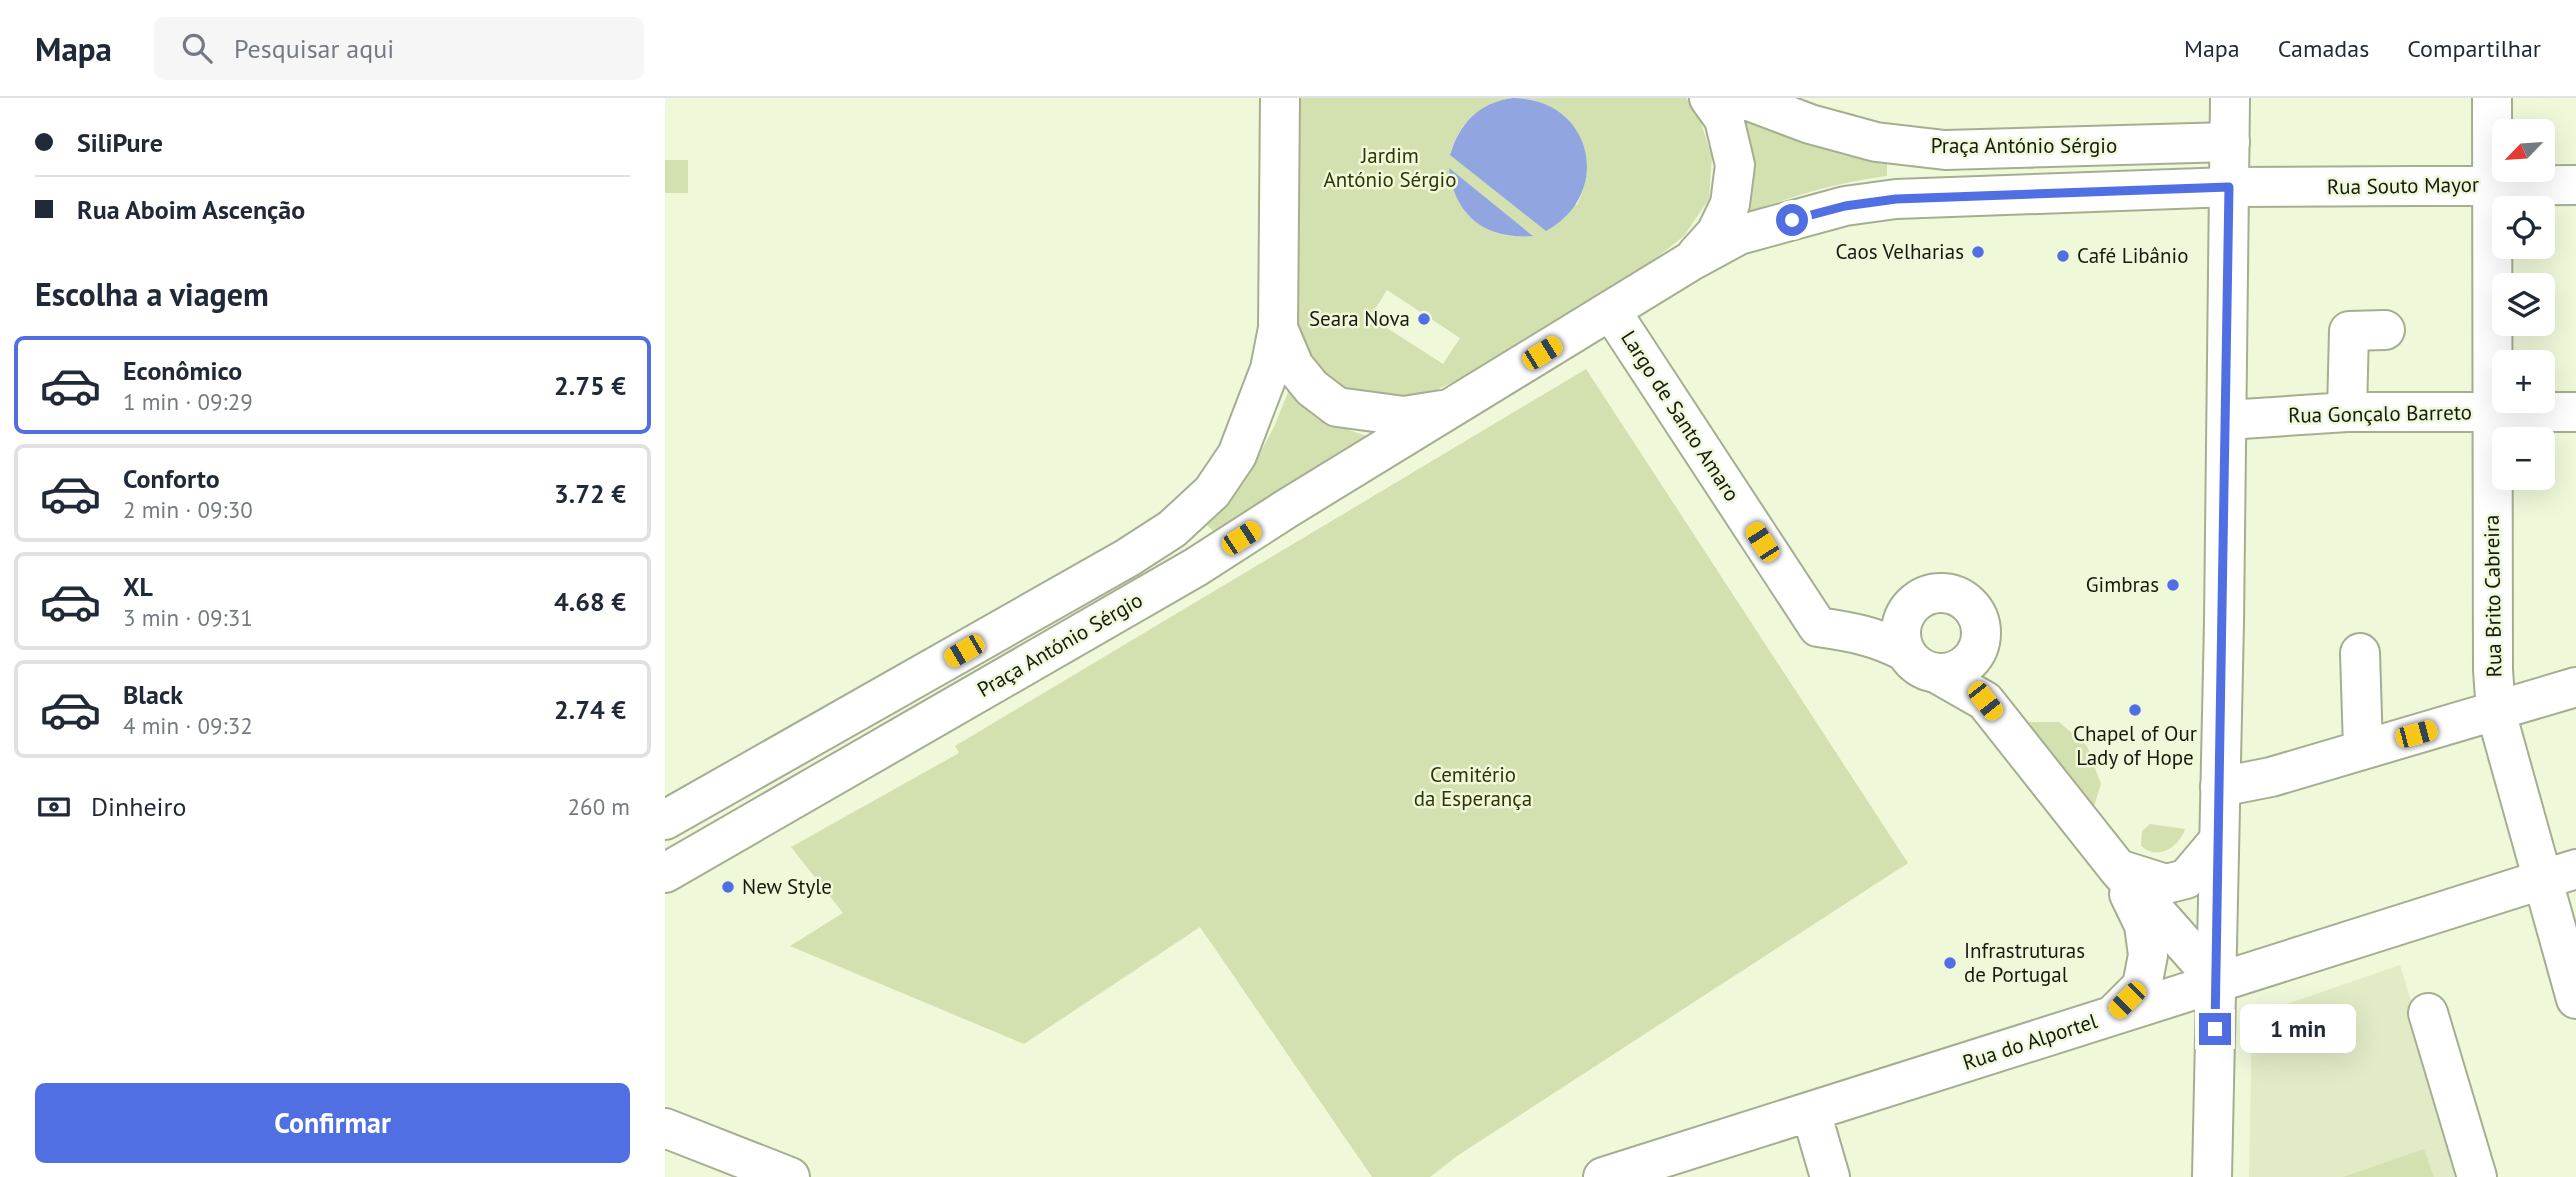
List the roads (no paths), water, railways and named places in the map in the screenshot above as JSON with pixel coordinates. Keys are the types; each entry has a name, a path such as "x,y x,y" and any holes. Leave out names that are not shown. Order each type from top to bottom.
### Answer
{"street":[{"name":"Praça António Sérgio","path":"665,820 1127,558 1172,528 1212,492 1237,455 1270,369 1278,328 1280,98"},
{"name":"Praça António Sérgio","path":"1691,261 1716,233 1730,204 1735,165 1724,119 1709,98"},
{"name":"Praça António Sérgio","path":"1741,98 1810,124 1876,142 1945,150 2230,142"},
{"path":"2212,1177 2227,420 2230,98"},
{"name":"Rua Brito Cabreira","path":"2492,98 2491,411 2493,670 2496,712 2559,874 2576,999"},
{"name":"Rua Souto Mayor","path":"2229,187 2576,185"},
{"name":"Praça António Sérgio","path":"665,873 1196,567 1691,261 1739,235 1858,204 1923,197 2229,187"},
{"name":"Largo de Santo Amaro","path":"1611,311 1818,628 1860,633"},
{"name":"Praça António Sérgio","path":"1278,328 1294,366 1312,388 1337,407 1404,416 1451,409"},
{"path":"2347,412 2349,331 2385,330"},
{"name":"Rua Gonçalo Barreto","path":"2227,420 2347,412 2576,412"},
{"path":"1860,633 1927,596 1941,593 1957,597 1972,608 1980,628 1985,701"},
{"path":"1918,600 1904,616 1901,634 1921,663 1953,672 1968,662 1977,650 1980,628"},
{"path":"1860,633 1921,663 1985,701 2118,869 2217,981"},
{"path":"2360,653 2363,748"},
{"path":"2220,787 2271,777 2576,687"},
{"path":"2118,869 2166,884 2186,879 2219,840"},
{"path":"2113,1015 2142,986 2148,955 2144,925 2118,869"},
{"name":"Rua do Alportel","path":"1604,1177 2559,874"},
{"path":"2428,1013 2477,1177"},
{"path":"1811,1112 1830,1177"},
{"path":"665,1128 790,1177"}],"water":[{"path":"1513,98 1540,102 1561,113 1576,130 1585,150 1587,172 1581,194 1568,214 1546,231 1450,155 1459,133 1473,116 1490,104"},
{"path":"1449,168 1533,236 1501,234 1475,222 1458,199"}],"place":[{"name":"Caos Velharias","path":"1978,252"},
{"name":"Café Libânio","path":"2063,256"},
{"name":"Seara Nova","path":"1424,319"},
{"name":"Gimbras","path":"2173,585"},
{"name":"Chapel of Our Lady of Hope","path":"2135,710"},
{"name":"New Style","path":"728,887"},
{"name":"Infrastruturas de Portugal","path":"1950,963"}],"park label":[{"name":"Jardim António Sérgio","path":"1390,168"},
{"name":"Cemitério da Esperança","path":"1473,787"}]}
